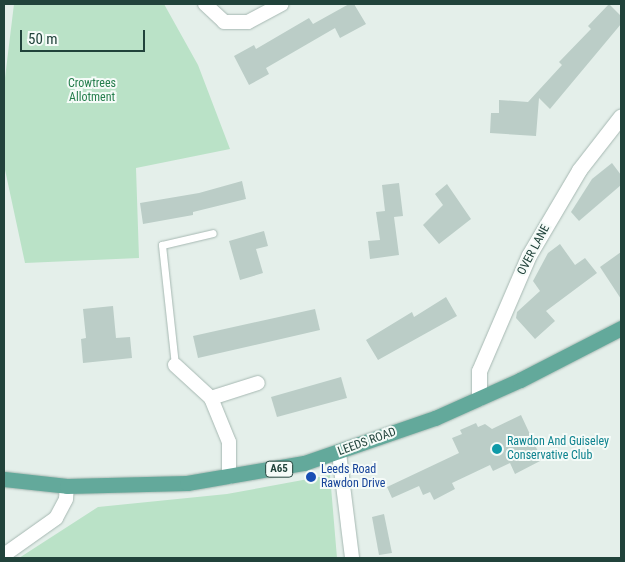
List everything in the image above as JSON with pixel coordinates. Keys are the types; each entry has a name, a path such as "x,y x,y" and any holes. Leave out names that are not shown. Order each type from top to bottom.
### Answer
{"main road":[{"name":"LEEDS ROAD","path":"4,479 67,486 187,483 304,463 339,453 480,398 621,328"}],"street":[{"path":"205,4 224,22 248,22 282,4"},
{"name":"OVER LANE","path":"480,398 479,370 529,255 579,170 621,116"},
{"path":"175,364 210,398 229,442 229,477"},
{"path":"210,398 258,384"},
{"path":"339,453 352,558"},
{"path":"4,555 56,518 66,499 67,486"}],"lane":[{"path":"175,364 162,245 214,233"}],"green space":[{"name":"Crowtrees Allotment","path":"14,4 164,4 198,65 230,149 136,168 139,258 25,263 4,165 4,86"},
{"path":"330,475 337,558 19,558 98,507 227,494"}],"building":[{"path":"349,4 354,4 366,24 340,38 335,28 266,68 269,74 249,85 234,56 254,45 256,49 309,18 313,24"},
{"path":"609,4 621,16 621,24 550,109 539,98 536,136 490,133 491,113 499,113 499,100 528,102 562,65 559,62 591,29 588,26"},
{"path":"612,163 621,175 621,185 579,221 571,212 592,179"},
{"path":"242,181 246,199 193,212 193,215 143,224 140,203 199,193"},
{"path":"399,183 403,216 394,217 399,255 370,259 368,241 380,240 376,212 385,211 382,185"},
{"path":"447,184 471,219 439,244 423,225 443,205 435,194"},
{"path":"264,231 268,246 256,249 263,273 240,280 229,241"},
{"path":"560,244 575,265 585,258 597,273 546,311 555,321 535,339 516,318 517,312 540,291 533,281 548,253"},
{"path":"621,252 621,299 600,267"},
{"path":"446,297 457,316 378,360 366,340 412,312 414,317"},
{"path":"113,306 116,338 130,337 132,358 83,363 81,339 86,338 83,309"},
{"path":"315,309 320,330 198,358 193,336"},
{"path":"341,377 347,398 277,417 271,397"},
{"name":"Rawdon And Guiseley Conservative Club","path":"521,415 542,460 515,474 510,463 493,471 490,465 452,483 455,489 434,500 430,492 423,495 419,486 392,498 387,487 459,453 452,438 462,434 460,430 476,423 478,427 485,424 492,429"},
{"path":"384,514 392,553 379,555 372,517"}],"place":[{"name":"Rawdon And Guiseley Conservative Club","path":"497,449"},
{"name":"Leeds Road Rawdon Drive","path":"311,477"}]}
